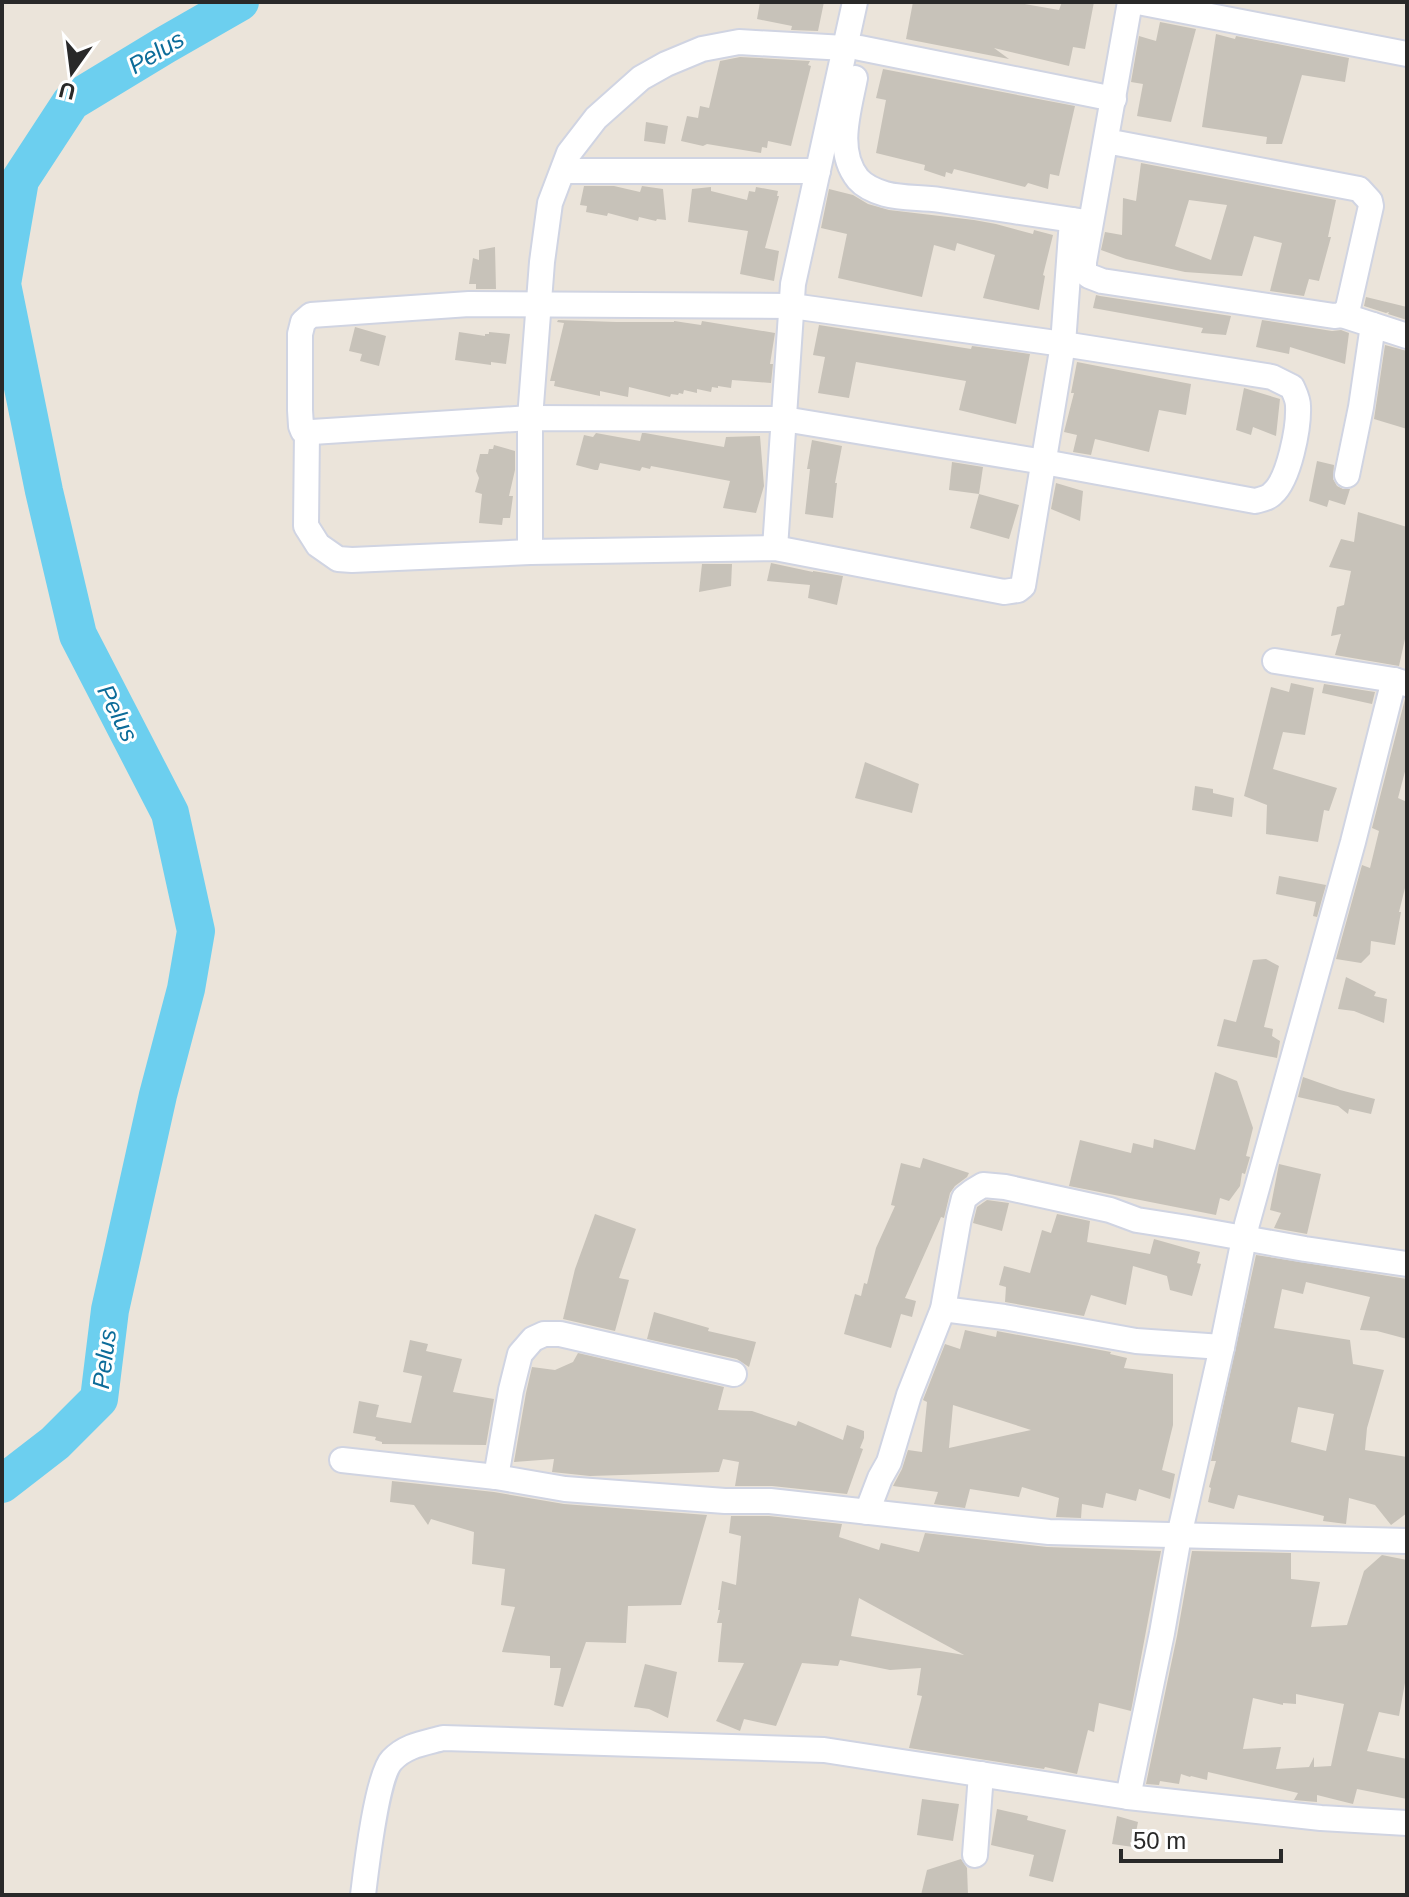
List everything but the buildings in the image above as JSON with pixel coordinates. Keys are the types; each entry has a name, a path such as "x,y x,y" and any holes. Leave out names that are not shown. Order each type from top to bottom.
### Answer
{"street":[{"path":"855,2 844,135 850,166 859,180 869,188 908,198 935,199 1082,221"},
{"path":"775,548 793,284 818,171 868,2"},
{"path":"307,431 306,526 318,545 338,559 775,548 1004,592 1018,590 1023,586 1082,221 1106,141 1130,2"},
{"path":"1138,2 1407,54"},
{"path":"530,552 530,418 538,305 550,203 569,153 596,118 641,78 702,49 739,42 853,48 1114,99"},
{"path":"1106,141 1359,189 1371,206 1352,296 1342,315"},
{"path":"563,171 818,171"},
{"path":"1082,221 1084,272 1102,281 1342,315 1407,336"},
{"path":"469,304 792,306 1272,377 1292,387 1298,401 1291,455 1280,485 1271,496 1255,501 784,419 530,418 307,431 303,431 301,426 300,334 303,322 311,315 469,304"},
{"path":"1347,475 1373,325"},
{"path":"1128,1797 1179,1536 1244,1237 1353,842 1401,682 1275,661"},
{"path":"867,1512 889,1462 909,1395 943,1309 964,1198 983,1185 1110,1210 1137,1220 1407,1264"},
{"path":"943,1309 1136,1341 1222,1347"},
{"path":"496,1477 520,1354 533,1339 544,1334 560,1334 734,1374"},
{"path":"342,1460 496,1477 565,1489 725,1501 770,1501 1049,1532 1407,1541"},
{"path":"363,1895 383,1776 390,1761 409,1746 443,1738 824,1750 1128,1797 1321,1818 1407,1823"},
{"path":"975,1855 981,1774"}],"waterway":[{"name":"Pelus","path":"2,1484 55,1443 99,1399 110,1310 158,1095 186,989 196,931 170,813 78,635 44,491 2,284 20,180 71,102 240,2"}]}
